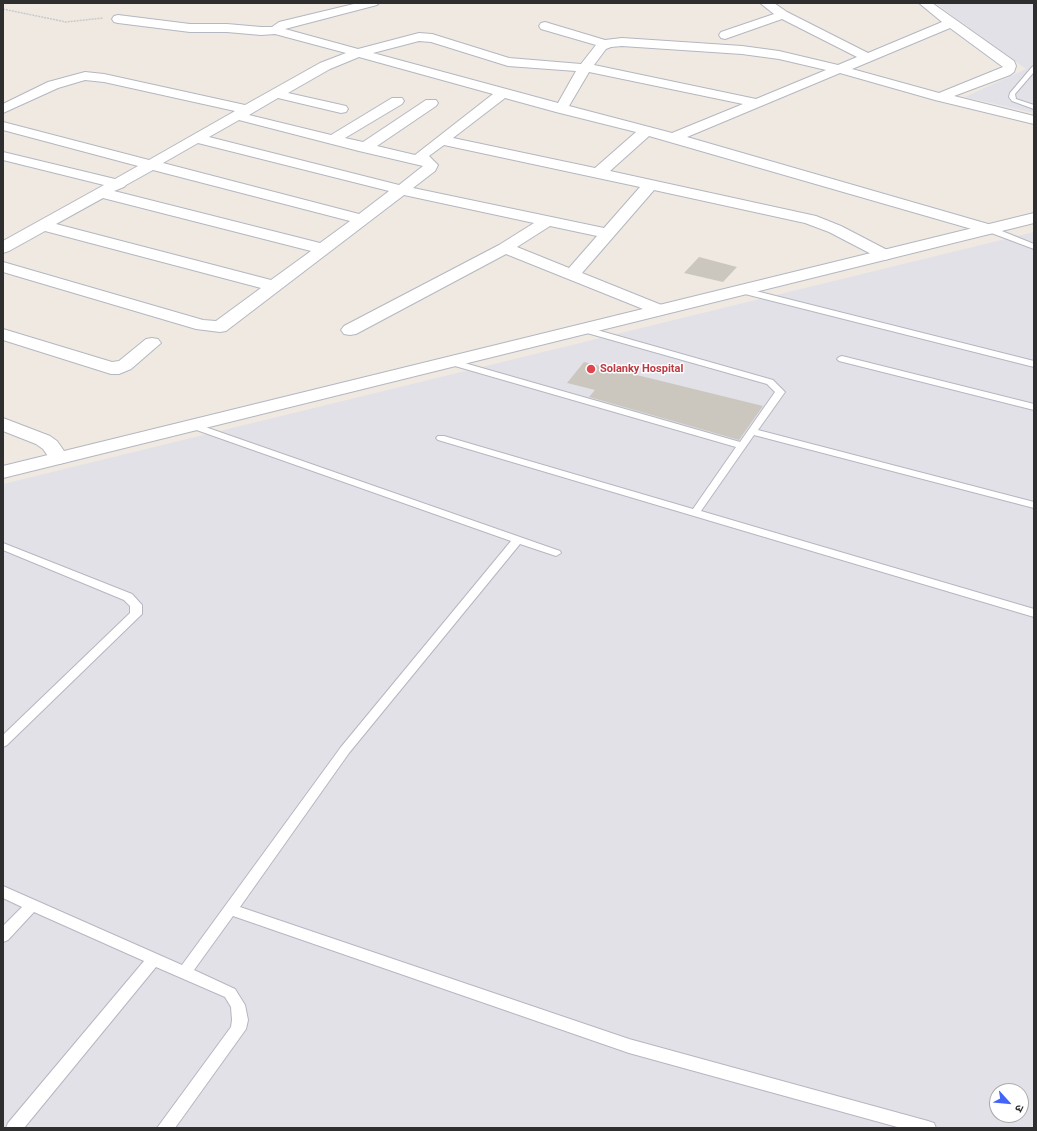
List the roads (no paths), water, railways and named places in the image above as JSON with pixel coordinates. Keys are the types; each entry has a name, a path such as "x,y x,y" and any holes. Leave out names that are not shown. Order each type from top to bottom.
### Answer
{"street":[{"path":"329,3 344,10"},
{"path":"275,30 283,25 373,3"},
{"path":"766,3 783,15 866,57"},
{"path":"925,3 951,24 1010,66 1005,72 940,97"},
{"path":"725,35 783,15"},
{"path":"118,19 190,28 227,28 261,31 275,30 561,109 674,138 989,229"},
{"path":"674,138 866,57 951,24"},
{"path":"545,26 605,44 622,42 742,50 785,56 1034,120"},
{"path":"3,248 151,166 331,63 358,53 424,37 508,62 585,68 756,103"},
{"path":"561,109 585,68 605,44"},
{"path":"3,109 53,85 74,78 85,76 104,78 243,113 332,140 426,162"},
{"path":"3,267 216,328 224,325 430,168 431,165 422,159 422,155 503,93"},
{"path":"276,94 341,109"},
{"path":"332,140 398,101"},
{"path":"364,148 431,103"},
{"path":"3,126 151,166 363,220"},
{"path":"3,142 22,131"},
{"path":"598,174 646,131"},
{"path":"198,139 402,190 608,234"},
{"path":"442,140 810,219 835,229 885,254"},
{"path":"3,156 118,184"},
{"path":"572,275 650,185"},
{"path":"103,193 324,249"},
{"path":"3,472 1034,218"},
{"path":"350,330 505,248 548,221"},
{"path":"44,226 275,286"},
{"path":"505,248 658,310"},
{"path":"3,334 111,368 125,365 152,343"},
{"path":"3,424 43,440 50,445 59,458"}],"lane":[{"path":"1034,68 1012,94 1012,97 1014,100 1034,107"},
{"path":"989,229 1034,247"},
{"path":"740,290 1034,364"},
{"path":"583,329 770,382 780,392 695,513"},
{"path":"842,359 1034,407"},
{"path":"451,362 742,446"},
{"path":"191,425 556,553"},
{"path":"752,432 1034,505"},
{"path":"441,438 1034,613"},
{"path":"184,973 345,750 518,540"},
{"path":"3,546 128,598 136,605 136,614 4,741"},
{"path":"3,892 230,993 238,1005 240,1020 238,1029 165,1128"},
{"path":"3,936 32,905"},
{"path":"230,909 629,1046 928,1128"},
{"path":"14,1128 154,959"}],"place":[{"name":"Solanky Hospital","path":"591,369"}]}
